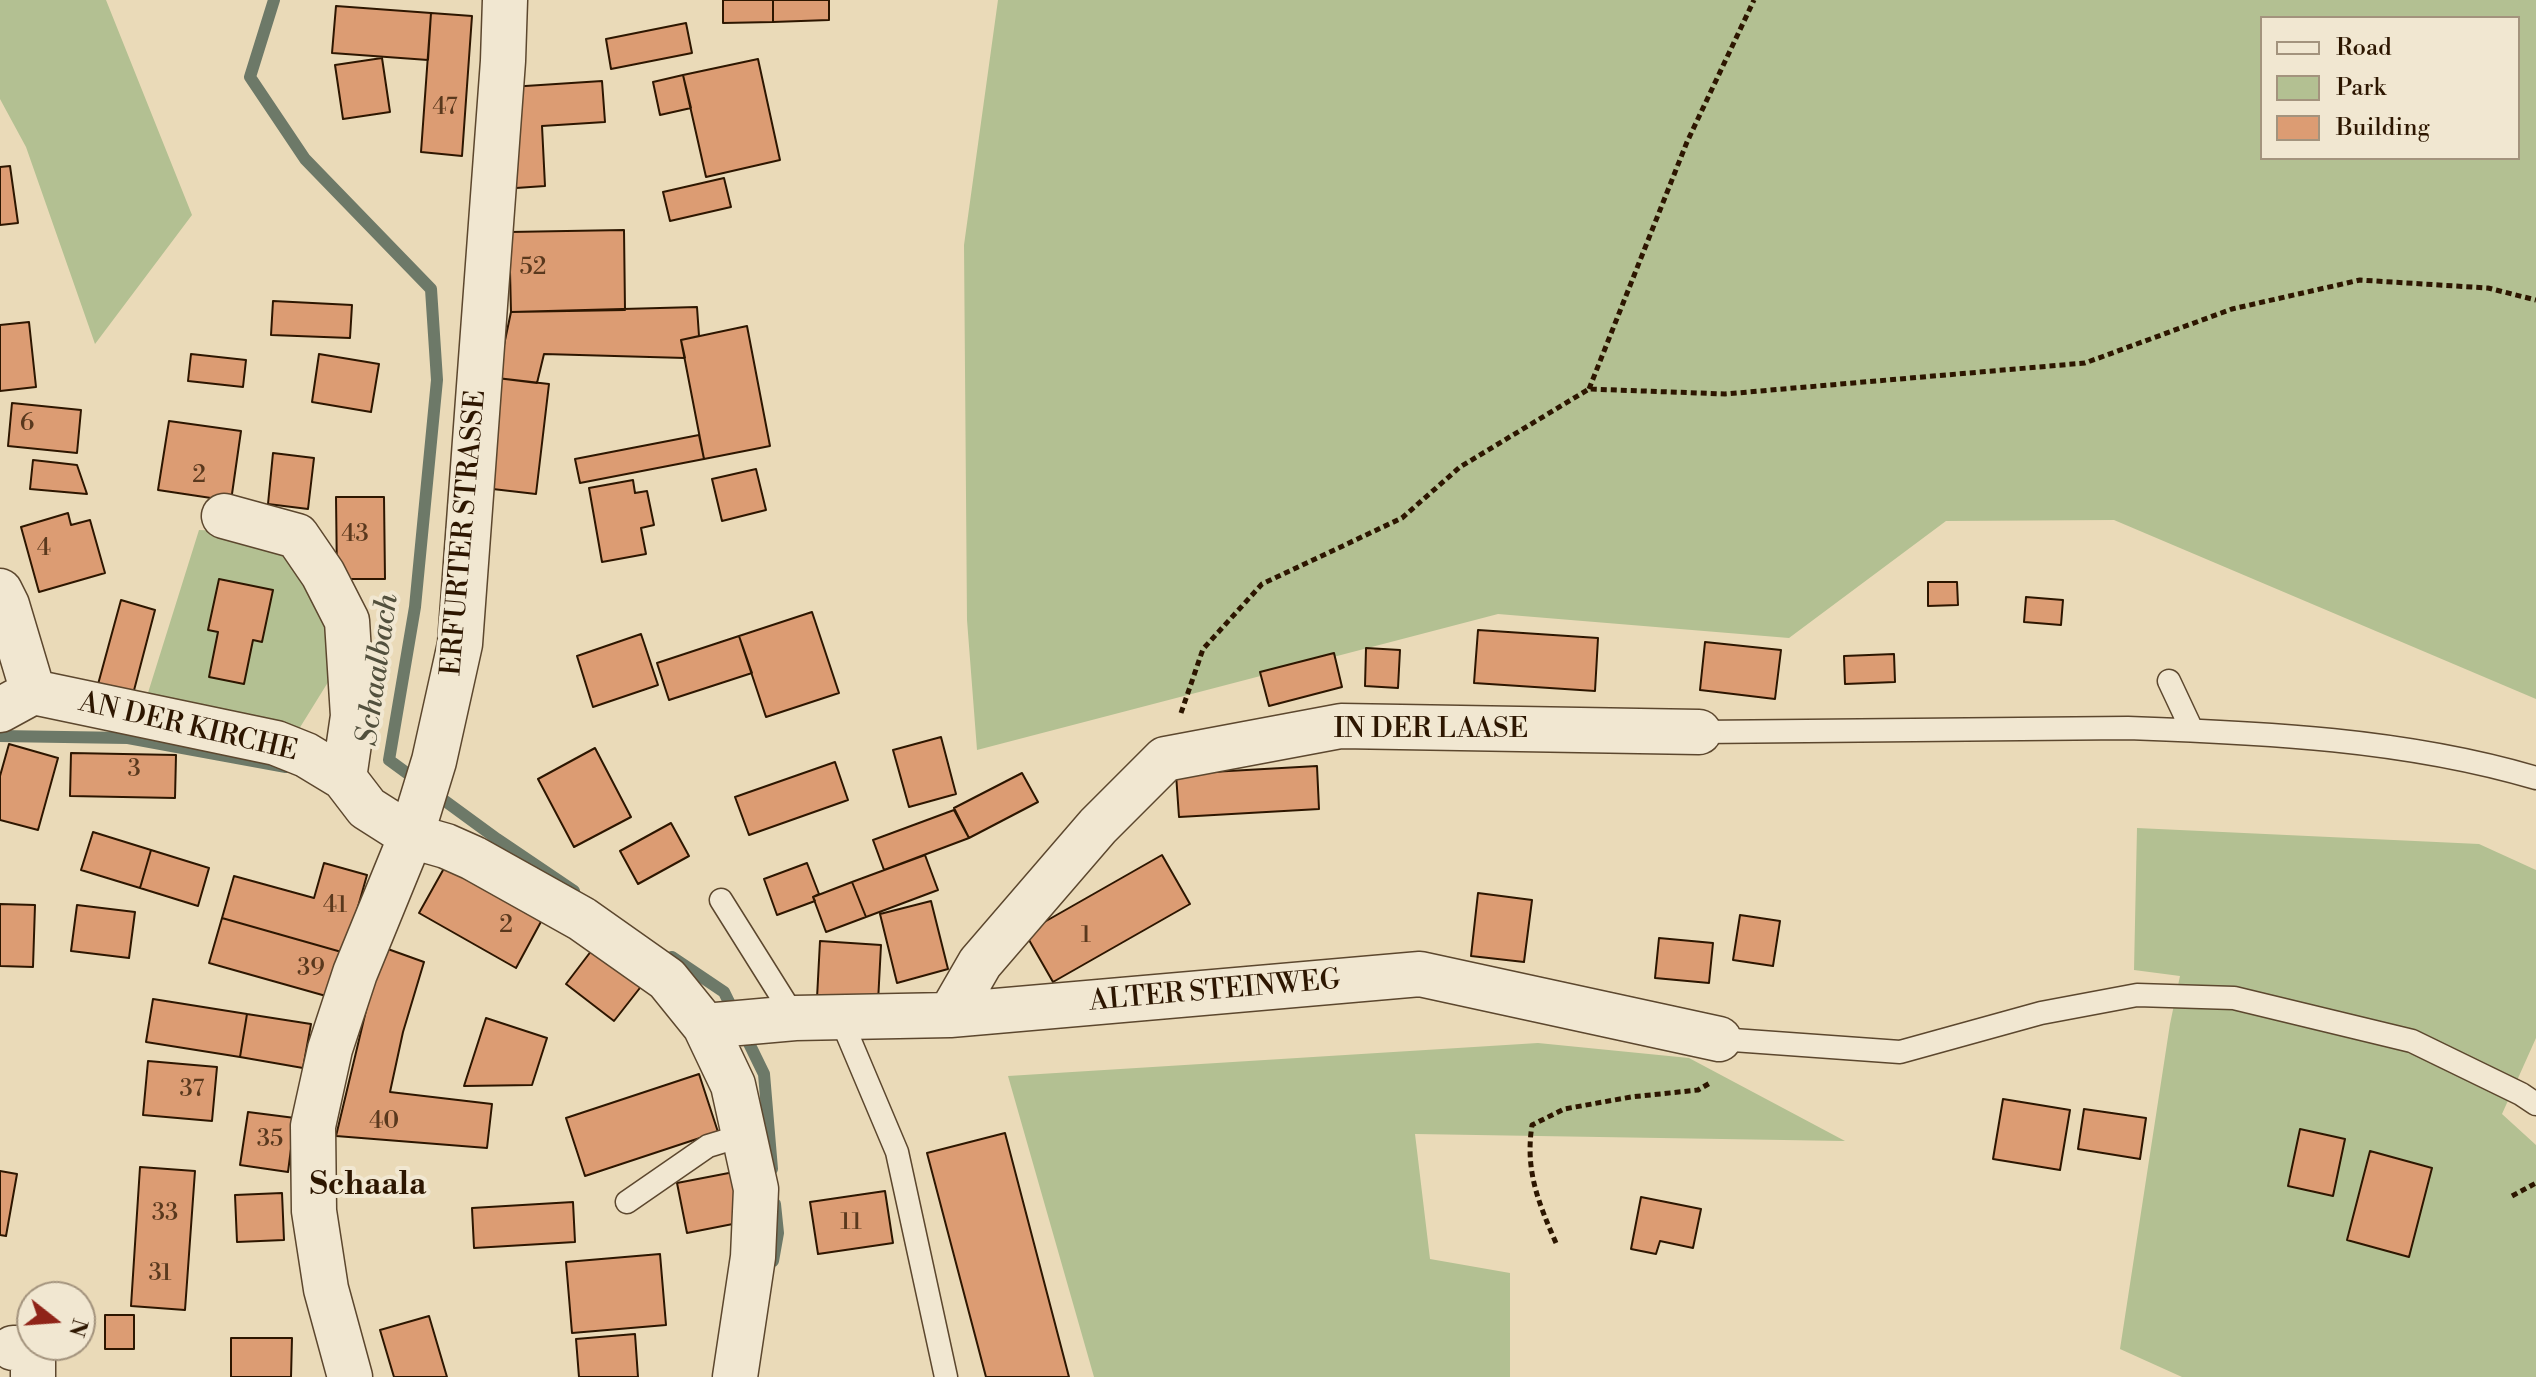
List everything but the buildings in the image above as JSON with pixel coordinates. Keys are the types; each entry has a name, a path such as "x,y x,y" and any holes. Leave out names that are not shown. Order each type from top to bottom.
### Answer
{"street":[{"name":"ERFURTER STRASSE","path":"350,1377 326,1289 314,1211 313,1126 330,1049 355,973 416,820 434,761 460,644 505,0"},
{"path":"224,516 297,536 323,574 347,621 353,716 344,778"},
{"path":"0,591 7,605 17,701"},
{"path":"0,641 17,701"},
{"name":"AN DER KIRCHE","path":"17,701 276,743 306,755 344,778 367,808 416,820 446,846 582,919 667,979 715,1025 733,1085 756,1189 753,1257 735,1377"},
{"name":"IN DER LAASE","path":"1165,759 1341,726 1699,732"},
{"path":"950,1015 980,963 1098,826 1165,759"},
{"name":"ALTER STEINWEG","path":"715,1025 786,1019 950,1015 1420,974 1720,1058"}],"lane":[{"path":"2169,681 2192,730"},
{"path":"1699,732 2192,730 2375,744 2495,766 2536,778"},
{"path":"721,900 786,1019"},
{"path":"1720,1058 1900,1052 2041,1013 2137,995 2234,998 2412,1041 2536,1104"},
{"path":"840,1017 897,1152 946,1377"},
{"path":"627,1202 708,1146 744,1135"}],"path":[{"path":"1589,389 1687,142 1754,0"},
{"path":"1165,759 1203,649 1262,584 1402,518 1460,467 1589,389 1725,394 2085,363 2232,309 2360,280 2488,288 2536,300"},
{"path":"1556,1243 1537,1200 1528,1149 1532,1125 1564,1109 1631,1097 1698,1090 1720,1058"},
{"path":"2512,1196 2536,1183"}],"green space":[{"path":"0,0 106,0 192,215 95,344 26,147 0,99"},
{"path":"998,0 2536,0 2536,699 2114,520 1946,521 1789,638 1498,614 977,750 967,620 964,245"},
{"path":"199,530 251,532 296,554 324,585 330,679 299,729 147,696"},
{"path":"2137,828 2479,844 2536,870 2536,1038 2502,1114 2536,1145 2536,1377 2182,1377 2120,1349 2180,976 2134,970"},
{"path":"1538,1043 1689,1058 1845,1141 1415,1134 1430,1259 1510,1273 1510,1377 1094,1377 1008,1076"}],"waterway":[{"name":"Schaalbach","path":"274,0 250,77 305,159 431,289 437,380 415,607 389,760 574,891"},
{"path":"0,736 128,738 286,767"},
{"name":"Schaalbach","path":"672,957 724,992 764,1074 772,1169"},
{"name":"Schaalbach","path":"773,1261 778,1233 775,1204"}],"district":[{"name":"Schaala","path":"368,1186"}]}
